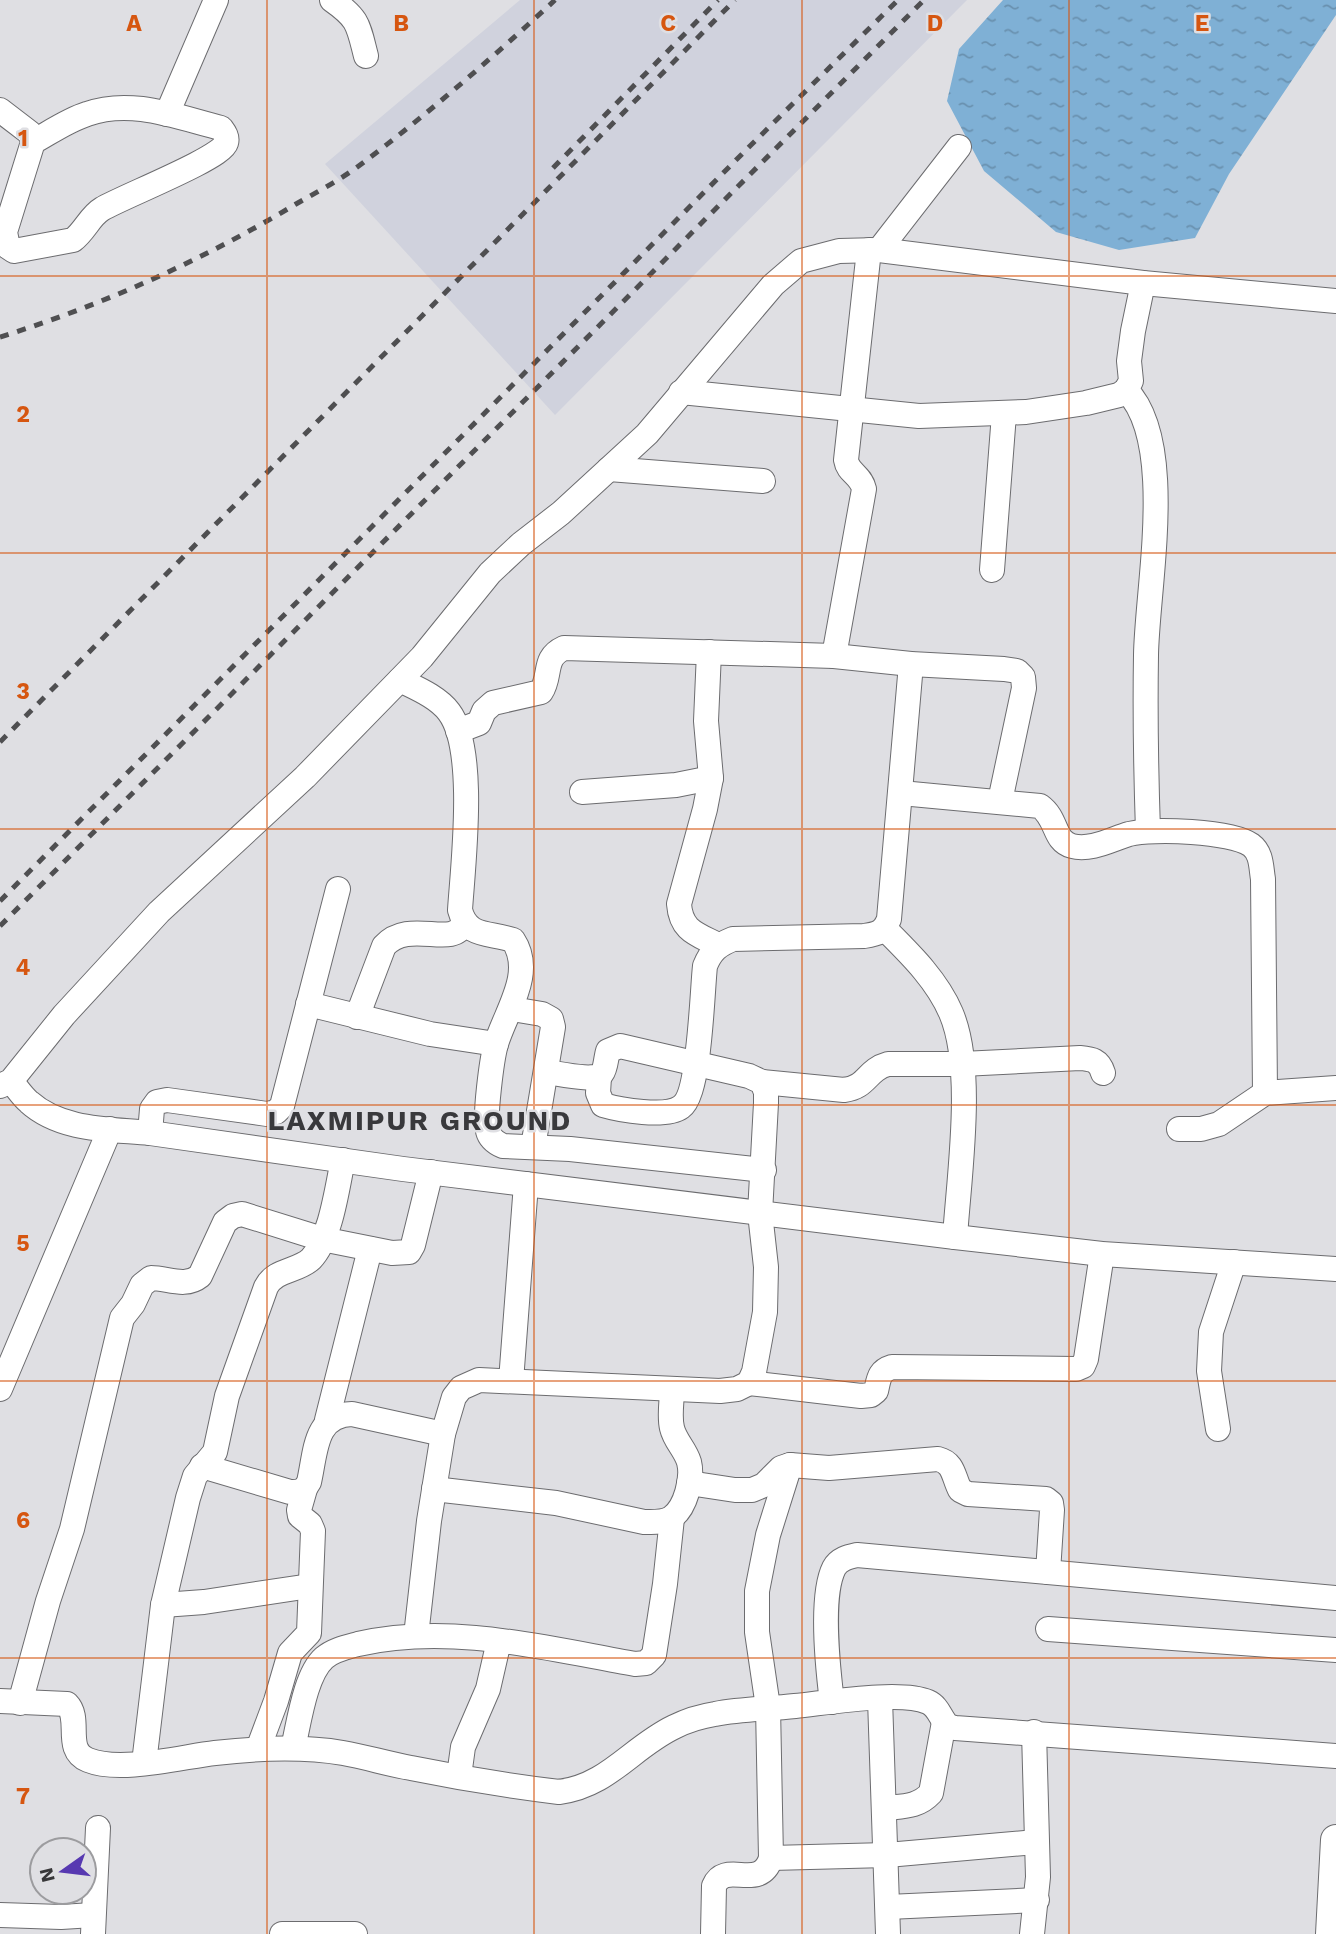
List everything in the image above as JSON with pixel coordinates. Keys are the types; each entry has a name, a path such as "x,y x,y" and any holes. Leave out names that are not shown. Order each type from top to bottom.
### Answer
{"main road":[{"path":"1331,1934 1336,1840"}],"street":[{"path":"167,114 215,0"},
{"path":"332,0 352,14 366,56"},
{"path":"135,107 167,114 220,128 226,142 222,149 204,161 99,211 80,235 64,244 25,251 15,251 8,247 5,232 6,197 33,142 87,114 111,108 135,107"},
{"path":"0,110 30,133 33,142"},
{"path":"834,656 864,489 863,482 847,468 846,460 874,250 959,147"},
{"path":"762,1188 527,1184 110,1129 59,1121 5,1083 159,912 305,777 422,657 490,573 647,434 773,285 801,261 839,251 874,250 1143,283 1336,301"},
{"path":"681,392 919,416 1004,414 1086,403 1119,395 1131,381 1129,361 1143,283"},
{"path":"1126,390 1136,400 1151,438 1154,478 1154,546 1146,651 1148,831"},
{"path":"992,570 1004,414"},
{"path":"609,469 763,481"},
{"path":"458,731 478,723 483,718 484,711 493,703 541,692 550,659 554,652 564,648 834,656 911,664 1004,669 1017,671 1023,677 1024,688 1000,801"},
{"path":"709,652 706,721 711,778 679,904 684,925 718,946"},
{"path":"911,664 889,919 885,929 877,934 864,936 733,939 718,946 710,954 705,966 696,1064 691,1093 683,1107 668,1113 603,1105 598,1093 599,1077 603,1073 608,1051 620,1046 696,1064 749,1076 762,1082 844,1090 856,1088 877,1067 888,1064 962,1065 1080,1058 1094,1059 1101,1066 1103,1073"},
{"path":"400,680 428,695 449,712 458,731 465,766 466,814 460,910 464,923 473,931 513,940 520,950 522,967 512,1009 496,1044 487,1116 488,1132 494,1142 503,1146 570,1149 762,1188 955,1237 1102,1254 1336,1269"},
{"path":"582,792 676,785 711,778"},
{"path":"901,793 1040,806 1049,813 1064,843 1075,847 1148,831 1178,831 1234,839 1251,845 1260,857 1263,879 1265,1093"},
{"path":"150,1133 152,1109 157,1102 167,1100 267,1114 276,1112 282,1105 338,889"},
{"path":"357,1017 384,946 391,938 415,932 454,934 464,923"},
{"path":"885,929 936,986 951,1013 960,1043 962,1140 955,1237"},
{"path":"308,1004 430,1034 496,1044"},
{"path":"512,1009 542,1014 551,1019 554,1027 533,1147"},
{"path":"546,1072 599,1077"},
{"path":"749,1383 754,1372 765,1312 762,1188 766,1091 762,1082"},
{"path":"1179,1129 1201,1129 1219,1124 1265,1093 1336,1088"},
{"path":"0,1388 110,1129"},
{"path":"144,1763 163,1605 195,1476 215,1452 227,1396 269,1281 275,1275 298,1268 312,1258 323,1239 330,1218 343,1160"},
{"path":"431,1172 409,1252 392,1253 370,1249 323,1239 242,1214 233,1216 225,1222 200,1276 181,1282 151,1278 142,1285 133,1304 122,1318 72,1528 10,1702 67,1704 71,1708 75,1747 80,1756 90,1761 113,1764 144,1763 258,1749 293,1748 342,1753 548,1791 578,1790 595,1782 673,1727 711,1714 768,1707 908,1698 929,1702 936,1707 944,1722 955,1728 1336,1756"},
{"path":"511,1381 527,1184"},
{"path":"258,1749 290,1653 309,1633 313,1531 310,1524 300,1516 299,1510 309,1482 320,1432 327,1420 370,1249"},
{"path":"416,1636 443,1434 454,1397 461,1388 478,1380 720,1391 737,1389 749,1383 861,1396 876,1391 879,1377 884,1370 892,1367 1076,1369 1083,1366 1086,1359 1102,1254"},
{"path":"1218,1429 1209,1371 1211,1332 1234,1262"},
{"path":"293,1748 311,1678 324,1658 342,1648 378,1640 416,1636 460,1636 635,1664 646,1663 654,1656 666,1584 672,1518 681,1506 690,1483 690,1466 673,1433 671,1423 672,1389"},
{"path":"327,1420 338,1414 352,1413 443,1434"},
{"path":"690,1483 752,1490 764,1485 781,1468 790,1465 829,1468 938,1459 947,1461 952,1467 960,1490 968,1494 1046,1499 1051,1503 1048,1572"},
{"path":"713,1934 716,1880 726,1875 762,1873 768,1869 771,1858 768,1707 757,1632 757,1591 768,1535 790,1465"},
{"path":"202,1466 290,1492 305,1489"},
{"path":"434,1489 556,1503 644,1522 659,1522 672,1518"},
{"path":"832,1702 826,1625 830,1582 835,1565 844,1558 870,1555 1336,1598"},
{"path":"163,1605 204,1602 310,1586"},
{"path":"1048,1629 1336,1650"},
{"path":"459,1776 463,1747 488,1689 499,1641"},
{"path":"880,1699 886,1808 888,1934"},
{"path":"886,1808 911,1806 923,1802 932,1793 944,1722"},
{"path":"1032,1934 1037,1900 1034,1732"},
{"path":"0,1916 61,1917 93,1924 98,1828"},
{"path":"771,1858 887,1855 1036,1842"},
{"path":"888,1907 1037,1900"},
{"path":"284,1934 355,1934"}],"shaded area":[{"path":"520,0 967,0 555,415 325,164"}],"water":[{"path":"1003,0 1336,0 1336,15 1229,174 1195,238 1119,250 1056,232 984,171 947,101 959,49"}],"railway":[{"path":"0,337 77,311 152,280 225,244 336,181 435,106 555,0"},
{"path":"553,168 718,0"},
{"path":"0,742 735,0"},
{"path":"0,901 898,0"},
{"path":"0,926 924,0"}],"district":[{"name":"LAXMIPUR GROUND","path":"420,1120"}]}
